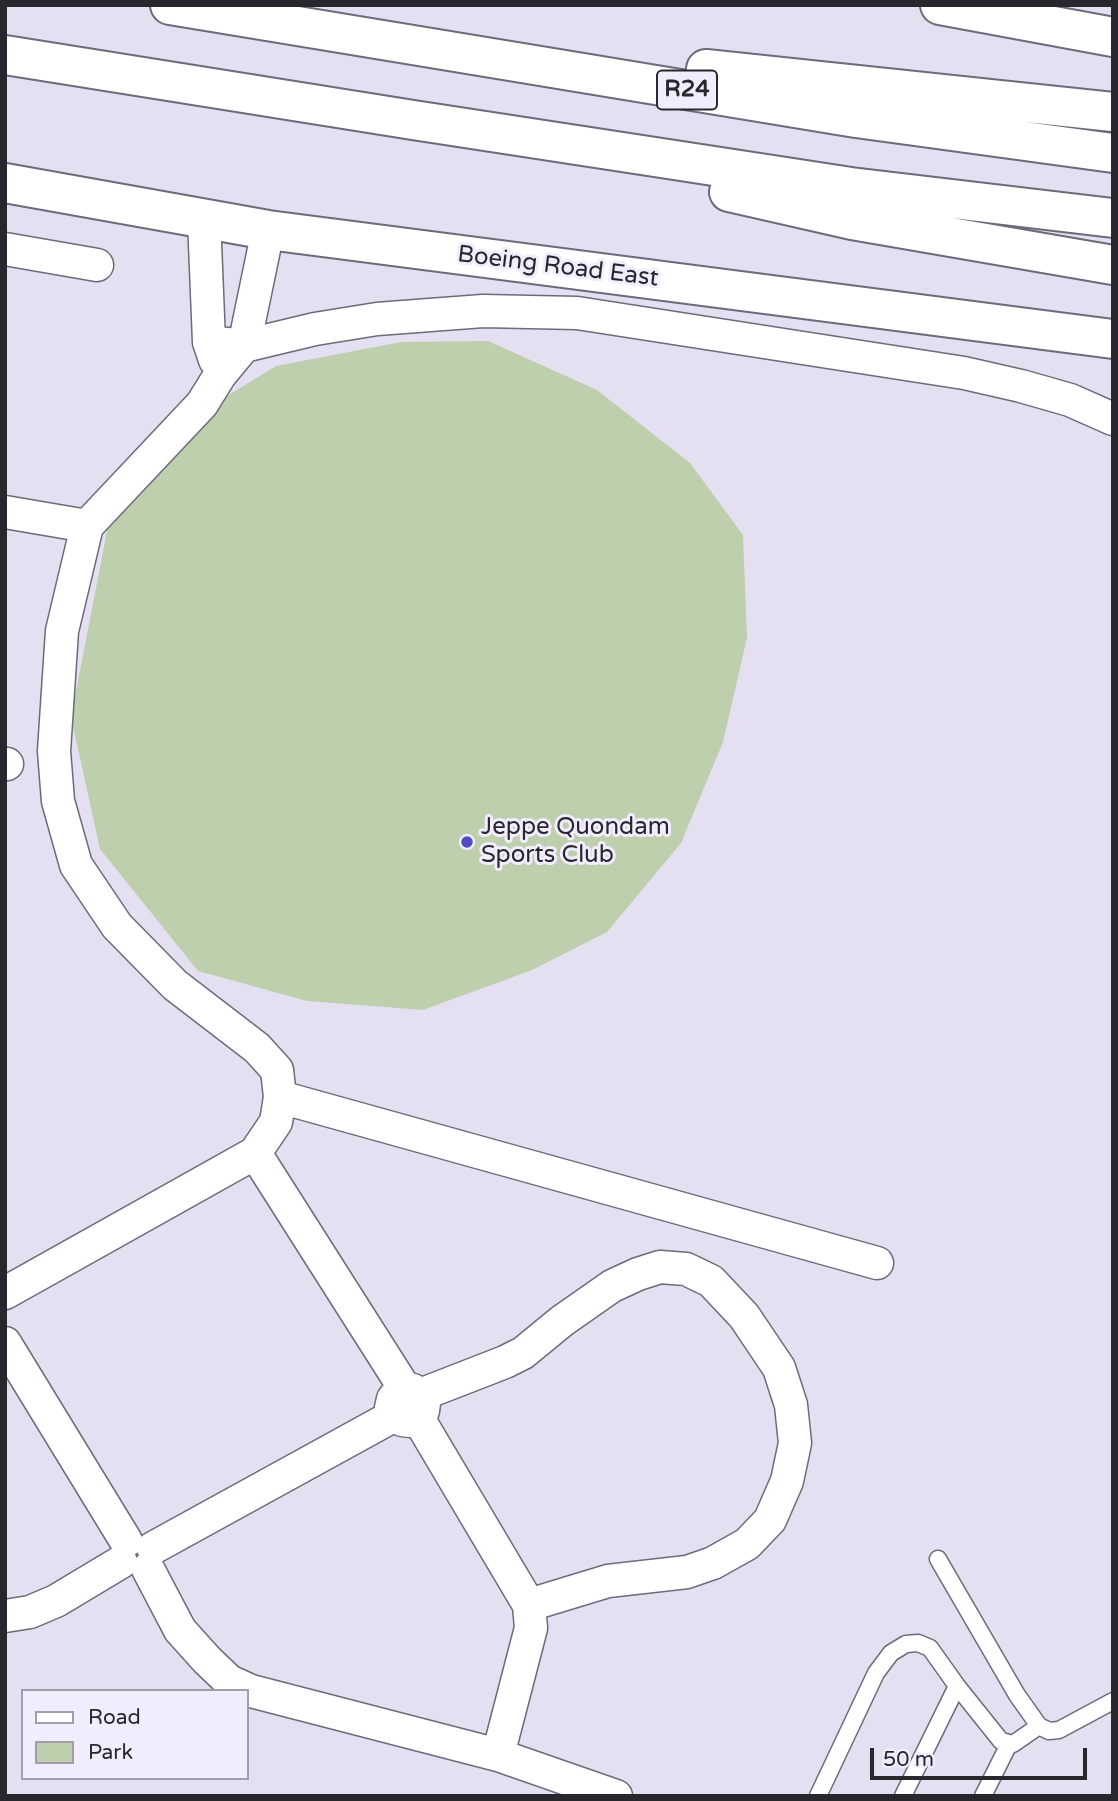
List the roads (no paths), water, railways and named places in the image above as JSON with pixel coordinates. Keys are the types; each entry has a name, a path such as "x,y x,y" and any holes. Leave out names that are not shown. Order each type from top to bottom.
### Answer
{"main road":[{"name":"R24","path":"170,5 856,118 1113,153"},
{"path":"940,5 1113,37"},
{"path":"262,19 1113,112"},
{"path":"5,55 851,187 1113,218"},
{"path":"413,120 852,220 1113,265"},
{"name":"Boeing Road East","path":"5,183 268,230 1113,339"}],"street":[{"path":"204,219 209,342 220,375"},
{"path":"5,1293 256,1153 276,1122 280,1097 277,1070 257,1048 175,985 117,926 76,865 58,801 54,751 62,631 87,526 202,404 220,375 244,346 268,230"},
{"path":"5,249 97,265"},
{"path":"209,342 244,346 315,329 377,319 483,311 577,313 964,373 1070,400 1113,419"},
{"path":"5,512 87,526"},
{"path":"280,1097 877,1263"},
{"path":"256,1153 529,1605 531,1628 498,1755"},
{"path":"5,1616 30,1612 56,1601 410,1404 523,1353 562,1321 612,1286 660,1267 685,1269 711,1281 744,1316 779,1368 791,1405 795,1443 787,1480 770,1520 747,1544 713,1563 687,1572 608,1581 529,1605"},
{"path":"5,1343 137,1555 180,1630 229,1681 247,1689"},
{"path":"248,1690 498,1755 616,1796"}],"lane":[{"path":"938,1559 1017,1695 1039,1726 1049,1731 1059,1730 1113,1701"},
{"path":"818,1796 876,1674 891,1653 906,1644 918,1643 930,1648 1001,1741 1013,1744 1039,1726"},
{"path":"903,1796 957,1686"},
{"path":"983,1796 1009,1744"}],"place":[{"name":"Jeppe Quondam Sports Club","path":"467,842"}]}
